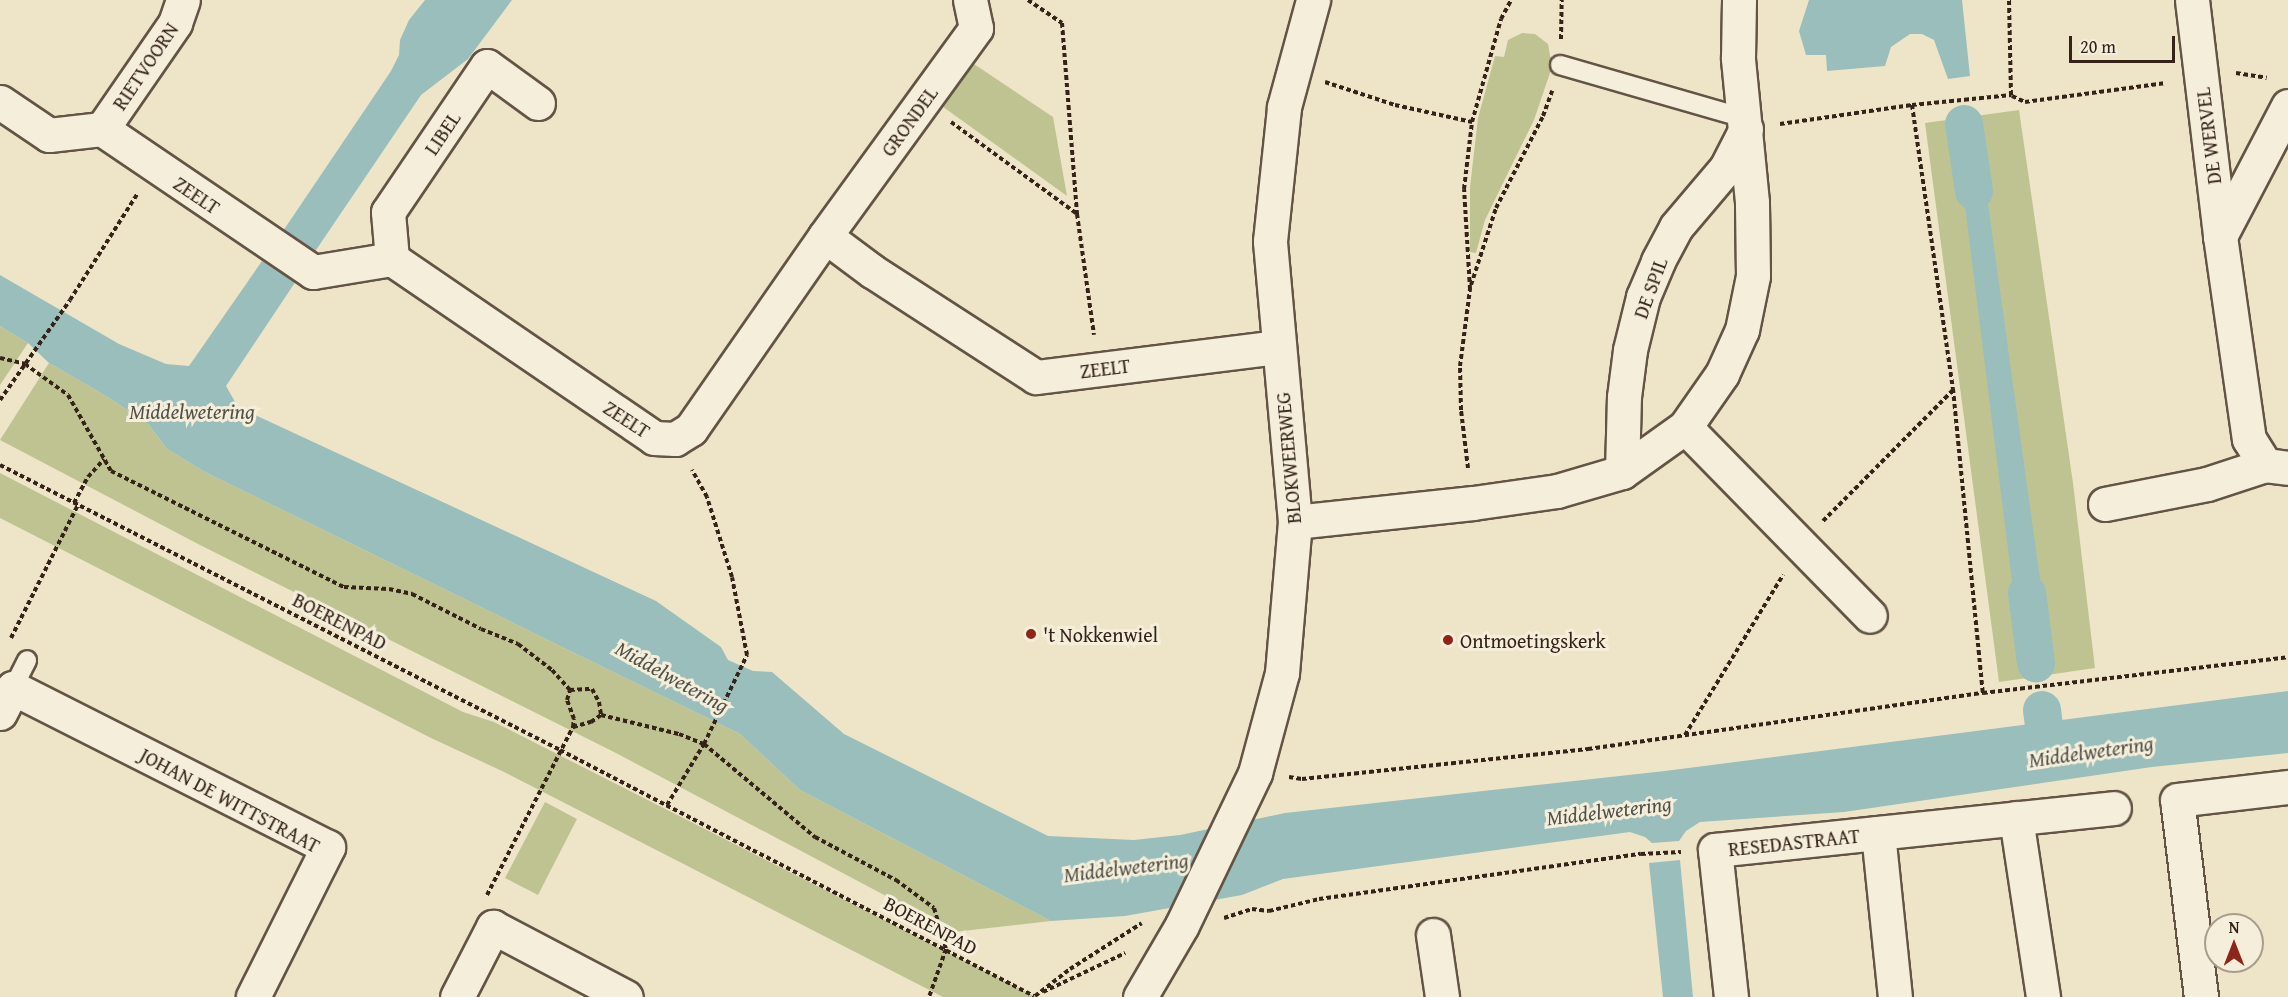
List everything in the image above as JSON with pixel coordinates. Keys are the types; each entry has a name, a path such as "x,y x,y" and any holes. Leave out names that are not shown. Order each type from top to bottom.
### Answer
{"street":[{"name":"RIETVOORN","path":"102,129 176,23 183,0"},
{"name":"GRONDEL","path":"825,236 976,28 970,0"},
{"name":"BLOKWEERWEG","path":"1140,997 1182,925 1255,773 1282,673 1295,522 1293,476 1278,347 1270,241 1284,107 1313,0"},
{"path":"1295,522 1473,503 1557,491 1622,472 1684,427 1722,374 1742,330 1753,276 1745,124 1738,57 1739,0"},
{"name":"DE WERVEL","path":"2192,0 2220,236 2249,439 2276,467"},
{"name":"LIBEL","path":"392,259 388,212 487,66 538,102"},
{"name":"DE WERVEL","path":"2220,236 2280,94"},
{"path":"0,102 49,135 102,129"},
{"name":"DE SPIL","path":"1622,472 1624,397 1630,350 1643,297 1676,227 1726,168 1745,124"},
{"name":"ZEELT","path":"102,129 154,167 313,272 392,259 654,438 675,439 691,429 825,236 872,271 1036,377 1278,347"},
{"path":"1684,427 1870,616"},
{"name":"DE WERVEL","path":"2105,504 2207,484 2276,467"},
{"name":"JOHAN DE WITTSTRAAT","path":"13,687 328,847 253,997"},
{"path":"2201,997 2177,800 2288,787"},
{"name":"RESEDASTRAAT","path":"1731,997 1714,850 2114,808"},
{"path":"2016,818 2043,997"},
{"name":"RESEDASTRAAT","path":"1878,833 1895,997"},
{"path":"457,997 493,927 626,997"},
{"path":"1433,935 1442,997"}],"lane":[{"path":"1560,65 1745,124"}],"path":[{"path":"1028,0 1062,23 1077,214 1099,368"},
{"path":"1470,289 1464,189 1472,122 1501,19 1511,0"},
{"path":"1473,503 1461,410 1460,366 1470,289 1496,208 1543,116 1560,65 1562,0"},
{"path":"2009,0 2011,95"},
{"path":"1294,72 1395,105 1472,122"},
{"path":"1745,124 2011,95 2025,102 2242,72 2280,94"},
{"path":"924,102 1077,214"},
{"path":"1912,105 1953,389 1983,693"},
{"path":"0,400 70,300 154,167"},
{"path":"0,358 25,364 68,395 111,471 344,587 389,589 412,594 481,629 518,644 552,670 570,690"},
{"path":"667,805 704,744 747,655 732,577 707,497 675,439"},
{"path":"13,687 5,649 88,477 104,459"},
{"name":"BOERENPAD","path":"0,465 667,805 1034,997"},
{"path":"1255,773 1302,778 1588,749 1983,693 2288,657"},
{"path":"570,690 592,689 599,702 601,715"},
{"path":"493,927 492,909 483,901 573,727 574,719 567,700 570,690"},
{"path":"573,727 591,722 601,715 679,734 704,744 814,837 896,880 934,908 946,949 929,997"},
{"path":"1034,997 1070,969 1144,922 1182,925 1216,921 1252,909 1269,911 1319,899 1641,854 1714,850"},
{"path":"1034,997 1130,950"}],"green space":[{"path":"1522,33 1535,34 1548,44 1552,67 1534,120 1485,220 1476,253 1470,252 1470,187 1478,118 1495,56 1504,57 1508,40"},
{"path":"968,60 1053,117 1067,196 939,104"},
{"path":"2019,110 2073,483 2095,668 1999,682 1925,123"},
{"path":"0,326 28,343 0,385"},
{"path":"49,363 108,397 149,425 167,449 205,472 740,734 800,790 1051,921 954,932 614,752 200,545 0,440"},
{"path":"0,473 463,712 494,722 1036,997 943,997 0,518"},
{"path":"545,802 577,819 538,895 505,878"}],"water":[{"path":"425,0 512,0 468,59 421,95 314,253 281,234 391,71 399,55 400,40 409,20"},
{"path":"1809,0 1962,0 1970,76 1948,79 1934,40 1922,34 1910,34 1891,47 1885,66 1827,71 1826,55 1806,55 1799,31"},
{"path":"1979,139 2049,644 2020,645 1957,142"},
{"name":"Middelwetering","path":"262,261 298,278 226,386 238,407 656,601 721,647 728,660 753,671 772,672 844,734 1048,836 1134,840 1180,835 1285,813 1665,771 2288,691 2288,753 2152,767 1844,812 1700,822 1686,831 1679,841 1652,843 1645,837 1630,832 1283,879 1242,895 1125,916 1051,921 800,790 740,734 205,472 167,449 149,425 108,397 49,363 28,343 0,326 0,275 119,344 166,364 189,366"},
{"path":"1680,860 1693,997 1663,997 1649,863"}],"waterway":[{"path":"1964,124 1974,191"},
{"path":"2027,593 2036,663"},
{"path":"2042,710 2048,758"}],"place":[{"name":"'t Nokkenwiel","path":"1031,634"},
{"name":"Ontmoetingskerk","path":"1448,640"}]}
